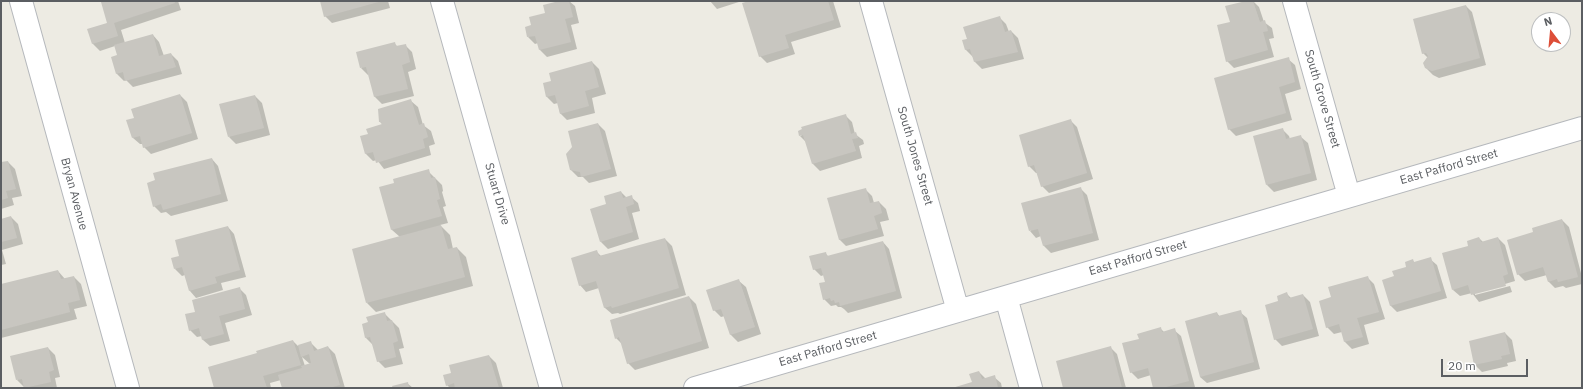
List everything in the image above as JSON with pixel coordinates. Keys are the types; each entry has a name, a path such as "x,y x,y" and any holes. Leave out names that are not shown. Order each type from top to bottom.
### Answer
{"street":[{"name":"Bryan Avenue","path":"21,1 128,388"},
{"name":"Stuart Drive","path":"442,1 552,388"},
{"name":"South Jones Street","path":"871,1 958,311"},
{"name":"South Grove Street","path":"1294,1 1349,196"},
{"name":"East Pafford Street","path":"695,388 1582,128"},
{"path":"1006,297 1031,388"}],"building":[{"path":"174,1 175,3 114,23 118,36 92,44 87,29 107,23 101,2"},
{"path":"320,1 382,1 324,17"},
{"path":"559,1 569,1 573,17 565,19 571,42 539,50 535,36 527,37 525,27 531,25 529,17 545,13 543,5"},
{"path":"749,1 828,1 834,20 785,35 789,48 759,57 742,3"},
{"path":"1246,1 1253,1 1260,22 1265,20 1268,31 1263,32 1268,50 1226,62 1217,25 1230,22 1225,6"},
{"path":"1466,5 1480,58 1432,71 1425,68 1423,63 1428,56 1426,53 1422,54 1413,19"},
{"path":"1000,16 1005,32 1011,30 1018,52 974,62 970,49 965,50 962,40 967,39 963,27"},
{"path":"153,34 159,56 171,53 176,67 125,81 123,72 116,74 111,57 117,55 114,45"},
{"path":"395,42 396,46 406,44 410,62 402,65 408,89 374,97 366,67 360,68 356,52"},
{"path":"1289,57 1295,82 1279,87 1286,113 1228,130 1214,78"},
{"path":"592,61 599,87 585,91 589,106 560,114 555,95 546,97 543,83 551,81 549,73"},
{"path":"180,94 192,133 143,148 140,136 132,138 126,120 134,118 131,109"},
{"path":"255,95 264,128 228,137 219,104"},
{"path":"411,99 419,125 424,123 428,137 423,139 425,148 376,163 373,152 365,154 360,136 368,134 366,129 382,124 379,122 378,109"},
{"path":"846,114 851,134 856,132 858,138 852,139 856,151 812,164 803,135 799,136 798,131 802,129 801,127"},
{"path":"1071,119 1087,173 1041,187 1034,165 1028,167 1019,135"},
{"path":"598,123 611,169 581,177 580,172 570,170 566,154 572,147 568,131"},
{"path":"1283,128 1286,139 1301,135 1311,173 1266,185 1253,136"},
{"path":"212,158 221,194 163,210 161,204 153,207 147,183 155,180 153,173"},
{"path":"8,161 16,189 6,191 8,198 1,200 1,162"},
{"path":"429,169 431,178 435,177 440,199 437,200 442,216 391,230 379,187 394,183 393,179"},
{"path":"1081,187 1093,233 1043,246 1038,229 1029,231 1021,203"},
{"path":"866,188 870,203 879,201 882,213 874,216 878,229 839,240 827,198"},
{"path":"621,191 623,198 632,195 634,204 626,207 633,232 600,242 590,209 606,204 604,196"},
{"path":"11,216 17,238 1,242 1,219"},
{"path":"1562,219 1578,277 1558,282 1557,279 1548,282 1543,267 1517,275 1507,240 1533,232 1532,228"},
{"path":"441,225 448,249 457,247 465,277 366,303 352,249"},
{"path":"228,226 240,270 215,277 217,283 189,291 182,267 174,269 171,258 179,256 175,240"},
{"path":"1479,237 1481,242 1498,237 1508,274 1503,276 1506,286 1471,295 1468,285 1452,290 1442,253 1468,246 1467,241"},
{"path":"665,238 679,288 612,308 611,306 604,308 596,281 579,286 571,258 597,250 599,256"},
{"path":"883,241 896,291 840,306 839,302 835,303 834,300 831,301 830,298 823,300 819,283 825,282 821,268 813,270 809,256 826,252 827,256"},
{"path":"1431,257 1441,291 1390,306 1382,280 1394,276 1392,271 1406,267 1405,262 1413,259 1414,262"},
{"path":"58,270 61,279 74,276 80,300 68,303 70,312 1,330 1,284"},
{"path":"1368,276 1379,312 1357,318 1363,337 1344,342 1339,324 1326,328 1319,301 1331,297 1328,287"},
{"path":"739,279 755,327 730,335 721,309 713,311 706,290"},
{"path":"240,287 245,309 219,316 224,334 202,340 199,328 189,331 185,314 195,312 192,300"},
{"path":"1287,292 1289,298 1303,294 1313,329 1274,340 1265,305 1278,301 1277,296"},
{"path":"689,296 702,341 627,364 619,337 615,339 610,320"},
{"path":"1241,310 1254,362 1200,377 1185,321 1217,312 1218,316"},
{"path":"385,312 387,321 392,320 398,341 393,343 396,357 377,362 370,337 365,338 362,324 368,322 366,317"},
{"path":"1161,327 1162,332 1175,328 1189,381 1162,388 1153,388 1148,368 1130,373 1122,343 1139,339 1137,334"},
{"path":"1505,332 1510,354 1501,356 1502,359 1474,365 1469,341"},
{"path":"293,340 301,365 263,376 267,388 214,388 208,367 257,353 256,351"},
{"path":"311,341 314,351 328,346 340,385 329,388 282,388 278,375 302,368 301,366 311,363 309,354 301,357 298,345"},
{"path":"1111,346 1122,388 1063,388 1056,361"},
{"path":"48,347 54,370 49,372 51,382 24,388 22,379 16,380 10,356"},
{"path":"489,355 499,388 455,388 454,383 446,386 443,375 451,373 449,365"},
{"path":"979,371 982,379 995,375 998,388 952,388 972,382 969,374"},
{"path":"408,382 409,388 393,388 392,386"}]}
